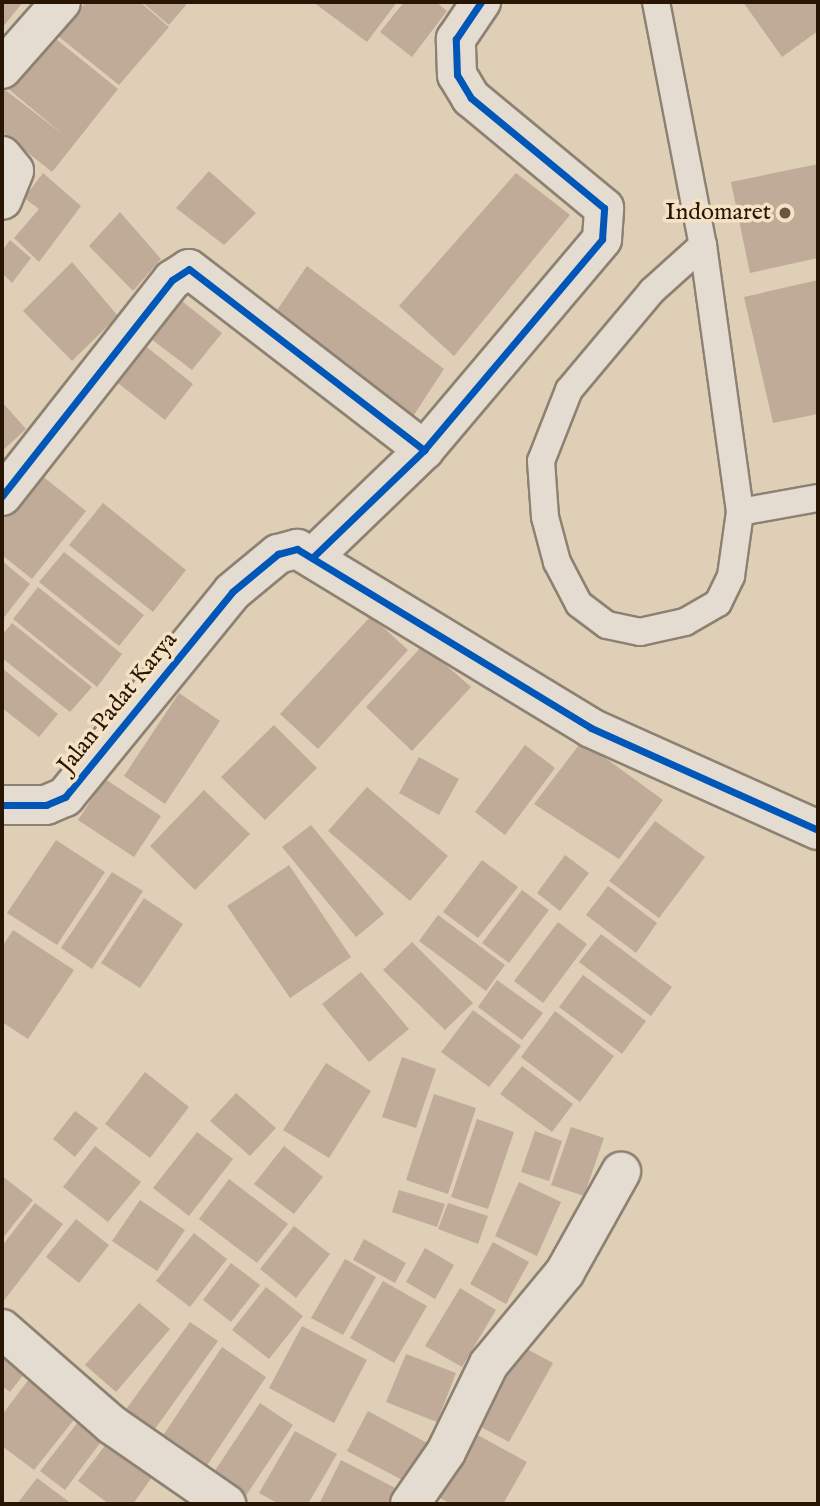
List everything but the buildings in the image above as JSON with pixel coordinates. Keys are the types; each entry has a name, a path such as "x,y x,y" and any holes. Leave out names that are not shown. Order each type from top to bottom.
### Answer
{"street":[{"path":"2,69 61,2"},
{"path":"481,2 456,39 457,75 471,98 589,191 607,219 602,239 424,450 314,556 591,728 818,830"},
{"path":"2,156 14,171 2,200"},
{"path":"2,496 172,280 190,269 424,450"},
{"name":"Jalan Padat Karya","path":"2,805 46,805 65,797 232,592 278,554 297,549 314,556"},
{"path":"410,1504 446,1452 489,1364 565,1272 621,1172"},
{"path":"2,1329 111,1425 226,1504"}],"lane":[{"path":"656,2 704,245 740,512 731,576 718,603 685,622 640,632 607,625 579,604 557,562 545,517 541,461 569,390 652,291 704,245"},
{"path":"740,512 818,498"}],"cycle path":[{"path":"314,556 424,450 602,239 604,208 471,98 457,75 456,39 481,2"},
{"path":"2,496 172,280 189,269 424,450"},
{"path":"2,805 46,805 65,797 232,592 278,554 297,549 591,728 818,830"}],"place":[{"name":"Indomaret","path":"785,213"}]}
